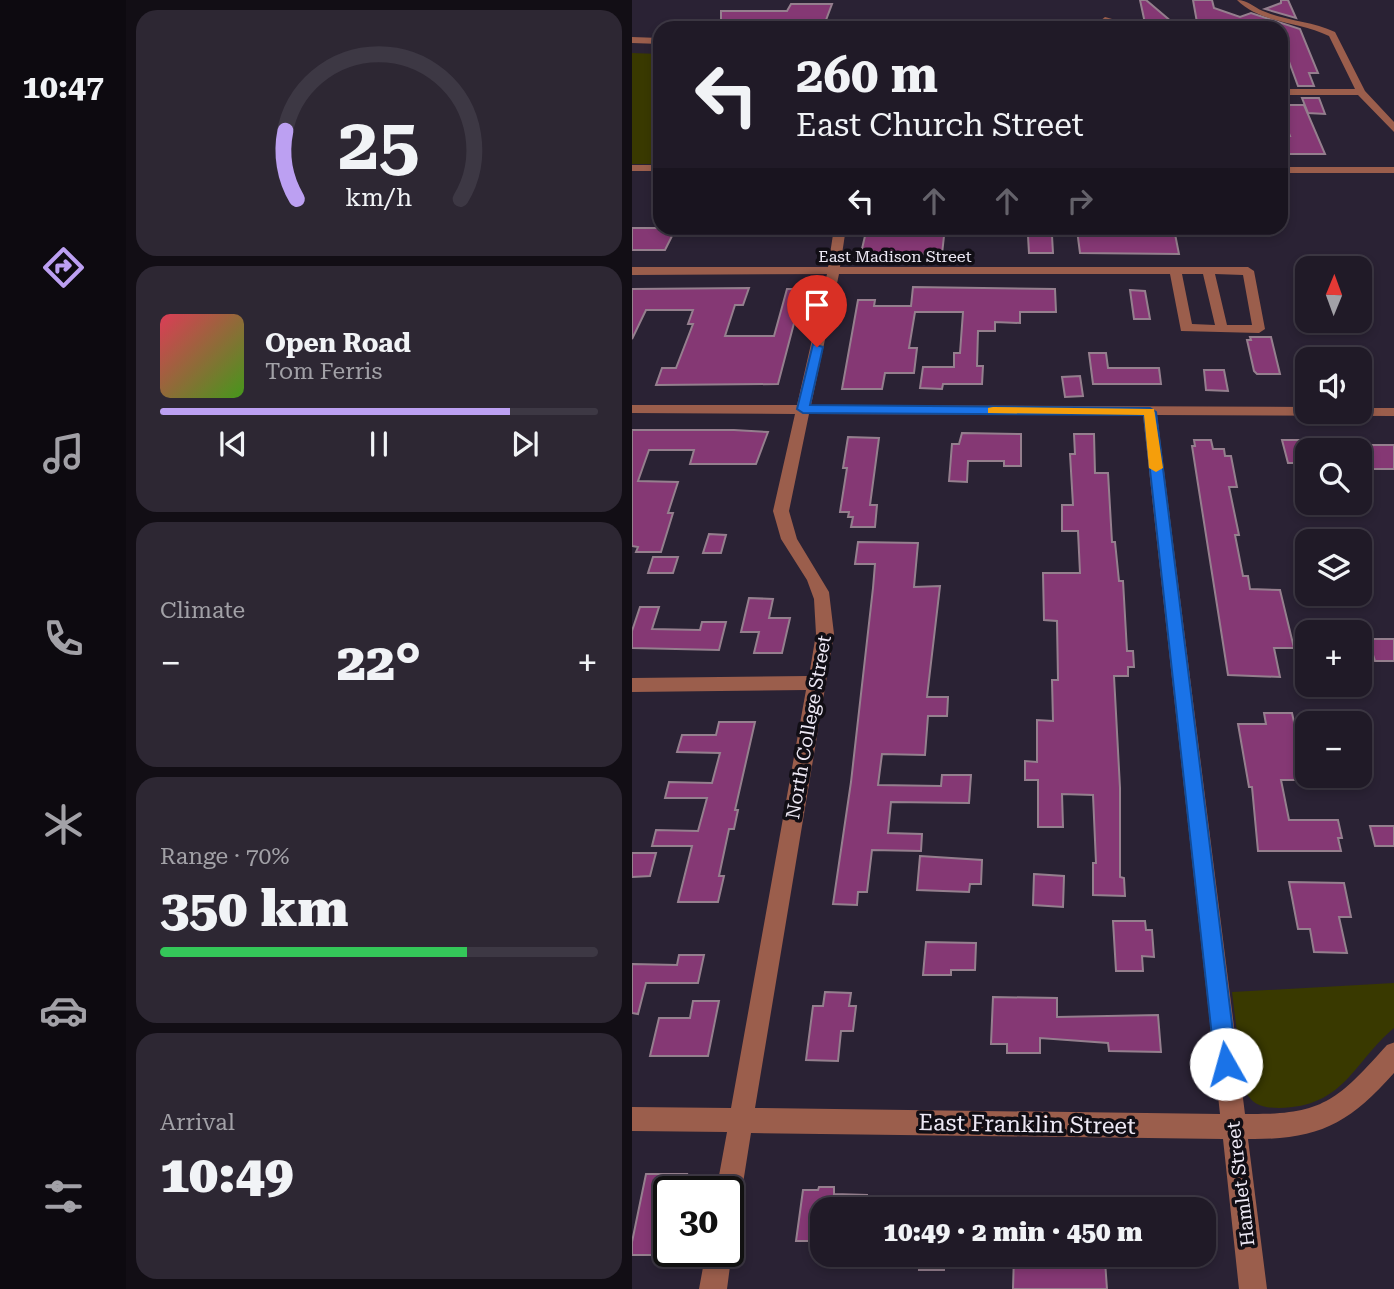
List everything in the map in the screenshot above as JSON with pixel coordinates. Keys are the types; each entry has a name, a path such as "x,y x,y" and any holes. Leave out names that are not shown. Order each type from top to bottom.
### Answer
{"street":[{"path":"1241,0 1255,10 1307,24 1332,34 1361,92 1394,130"},
{"path":"632,40 653,41"},
{"path":"1288,92 1361,92"},
{"path":"632,168 653,168"},
{"path":"1288,170 1394,170"},
{"name":"North College Street","path":"731,1176 825,634 824,605 815,579 788,541 781,510 839,235"},
{"path":"1175,270 1186,328 1222,328 1208,271"},
{"name":"East Madison Street","path":"632,271 1248,271 1259,329 1222,328"},
{"path":"632,409 1394,412"},
{"name":"Hamlet Street","path":"1150,412 1253,1289"},
{"path":"632,685 815,683"},
{"name":"East Franklin Street","path":"632,1119 1287,1127 1328,1115 1347,1104 1394,1053"},
{"path":"712,1289 716,1267"}],"shaded area":[{"path":"632,53 653,54 653,164 632,164"},
{"path":"1395,983 1394,1028 1334,1091 1301,1106 1267,1107 1250,1099 1244,1089 1232,992"}],"building":[{"path":"1140,0 1146,0 1171,21 1144,21"},
{"path":"1193,0 1212,0 1214,8 1240,17 1251,13 1276,21 1197,21"},
{"path":"1281,0 1288,0 1296,18 1265,9 1281,3"},
{"path":"791,4 832,4 826,21 721,21 721,11 787,11"},
{"path":"1288,25 1300,29 1318,73 1309,73 1314,86 1298,86 1288,59"},
{"path":"1302,98 1319,98 1325,114 1308,113"},
{"path":"1288,105 1304,105 1325,154 1288,154"},
{"path":"632,228 653,228 653,235 672,235 665,250 632,250"},
{"path":"1078,235 1175,235 1179,254 1080,253"},
{"path":"865,236 944,236 942,254 861,253"},
{"path":"1028,236 1052,236 1053,253 1029,253"},
{"path":"913,287 1055,289 1056,312 1020,312 1020,323 995,322 995,331 978,331 977,366 983,366 982,384 943,384 942,389 920,388 923,367 954,367 954,353 960,353 963,312 915,312 909,348 917,348 914,373 885,373 882,389 842,389 858,300 875,300 874,306 911,306"},
{"path":"749,288 743,305 735,305 725,336 774,336 787,289 803,289 778,384 656,385 662,368 676,368 693,324 688,324 693,310 646,310 632,339 632,289"},
{"path":"1130,290 1145,291 1150,319 1134,319"},
{"path":"1250,337 1271,337 1280,374 1257,374 1254,371 1247,340 1251,340"},
{"path":"1089,353 1106,353 1108,368 1159,368 1161,384 1093,384"},
{"path":"1204,370 1224,370 1228,391 1206,390"},
{"path":"1080,376 1083,396 1065,397 1062,377"},
{"path":"632,430 768,432 756,464 690,464 694,450 649,450 638,481 678,482 668,513 673,513 661,552 636,552 638,547 632,546"},
{"path":"962,433 1021,434 1021,466 1004,466 1004,461 968,461 967,482 949,481 952,444 959,444"},
{"path":"1074,434 1094,434 1095,473 1108,473 1112,542 1115,542 1119,581 1123,581 1127,651 1133,651 1134,667 1128,667 1128,676 1114,676 1120,788 1120,877 1124,878 1125,896 1093,895 1093,863 1096,863 1093,795 1062,794 1063,827 1038,827 1038,780 1025,780 1025,761 1037,762 1037,720 1053,721 1052,680 1058,680 1057,621 1044,620 1043,573 1080,573 1078,531 1062,531 1062,505 1073,505 1070,454 1075,454"},
{"path":"848,437 879,438 870,505 877,505 875,527 851,527 853,517 848,517 849,512 840,512 847,468 843,468"},
{"path":"1194,440 1211,440 1213,449 1224,449 1225,456 1231,456 1237,487 1229,487 1239,535 1235,535 1243,576 1248,576 1250,589 1280,590 1294,648 1274,648 1280,677 1228,675 1192,446 1195,446"},
{"path":"1282,440 1295,440 1295,463 1288,463"},
{"path":"1372,445 1394,445 1394,469 1372,469"},
{"path":"709,534 726,535 721,553 703,553"},
{"path":"858,542 918,543 914,587 940,586 927,697 948,697 947,716 928,716 925,755 882,754 878,785 941,786 942,775 971,775 969,803 891,802 888,833 922,834 921,851 872,850 867,892 858,892 857,905 833,904 851,782 875,564 855,564"},
{"path":"653,557 678,557 673,573 648,573"},
{"path":"749,598 773,599 769,618 790,618 782,653 754,653 759,632 741,632"},
{"path":"640,607 659,607 652,629 700,630 702,622 726,622 719,650 632,648 632,631"},
{"path":"1372,639 1394,639 1394,661 1375,661"},
{"path":"1264,713 1292,713 1295,726 1295,780 1281,780 1289,820 1338,820 1342,838 1338,838 1341,851 1258,851 1252,787 1249,787 1238,724 1266,724"},
{"path":"719,722 755,722 735,810 738,810 734,829 729,829 719,876 724,876 718,902 678,902 692,846 652,846 656,830 698,831 707,798 665,798 669,782 712,783 720,753 677,752 682,735 716,735"},
{"path":"1370,826 1394,826 1394,846 1375,846"},
{"path":"632,853 656,853 650,876 632,877"},
{"path":"920,856 982,860 981,884 970,884 969,892 917,890"},
{"path":"1034,874 1064,876 1063,907 1033,905"},
{"path":"1289,882 1344,883 1351,917 1339,917 1347,953 1314,952 1310,929 1298,929"},
{"path":"1113,921 1145,921 1146,930 1152,930 1154,957 1142,956 1143,971 1116,971"},
{"path":"926,942 976,943 975,970 951,970 951,975 923,975"},
{"path":"679,955 704,955 698,983 646,983 638,1014 632,1013 632,964 677,965"},
{"path":"825,992 851,993 849,1006 856,1006 853,1031 841,1031 838,1061 806,1060 813,1006 823,1006"},
{"path":"993,997 1057,998 1057,1017 1158,1015 1161,1052 1109,1051 1108,1043 1040,1038 1040,1053 1007,1053 1007,1044 991,1044"},
{"path":"693,1001 719,1001 708,1056 650,1056 659,1018 690,1018"},
{"path":"646,1174 687,1174 653,1176 653,1255 632,1255 632,1242"},
{"path":"819,1187 834,1187 834,1194 867,1197 810,1197 810,1241 796,1241 803,1190 818,1190"},
{"path":"919,1267 944,1267 944,1270 919,1270"},
{"path":"1014,1267 1105,1267 1107,1289 1013,1289"}],"slow traffic":[{"path":"993,410 1150,412 1156,468"}],"route":[{"path":"817,347 803,409 1150,412 1226,1064"}]}
